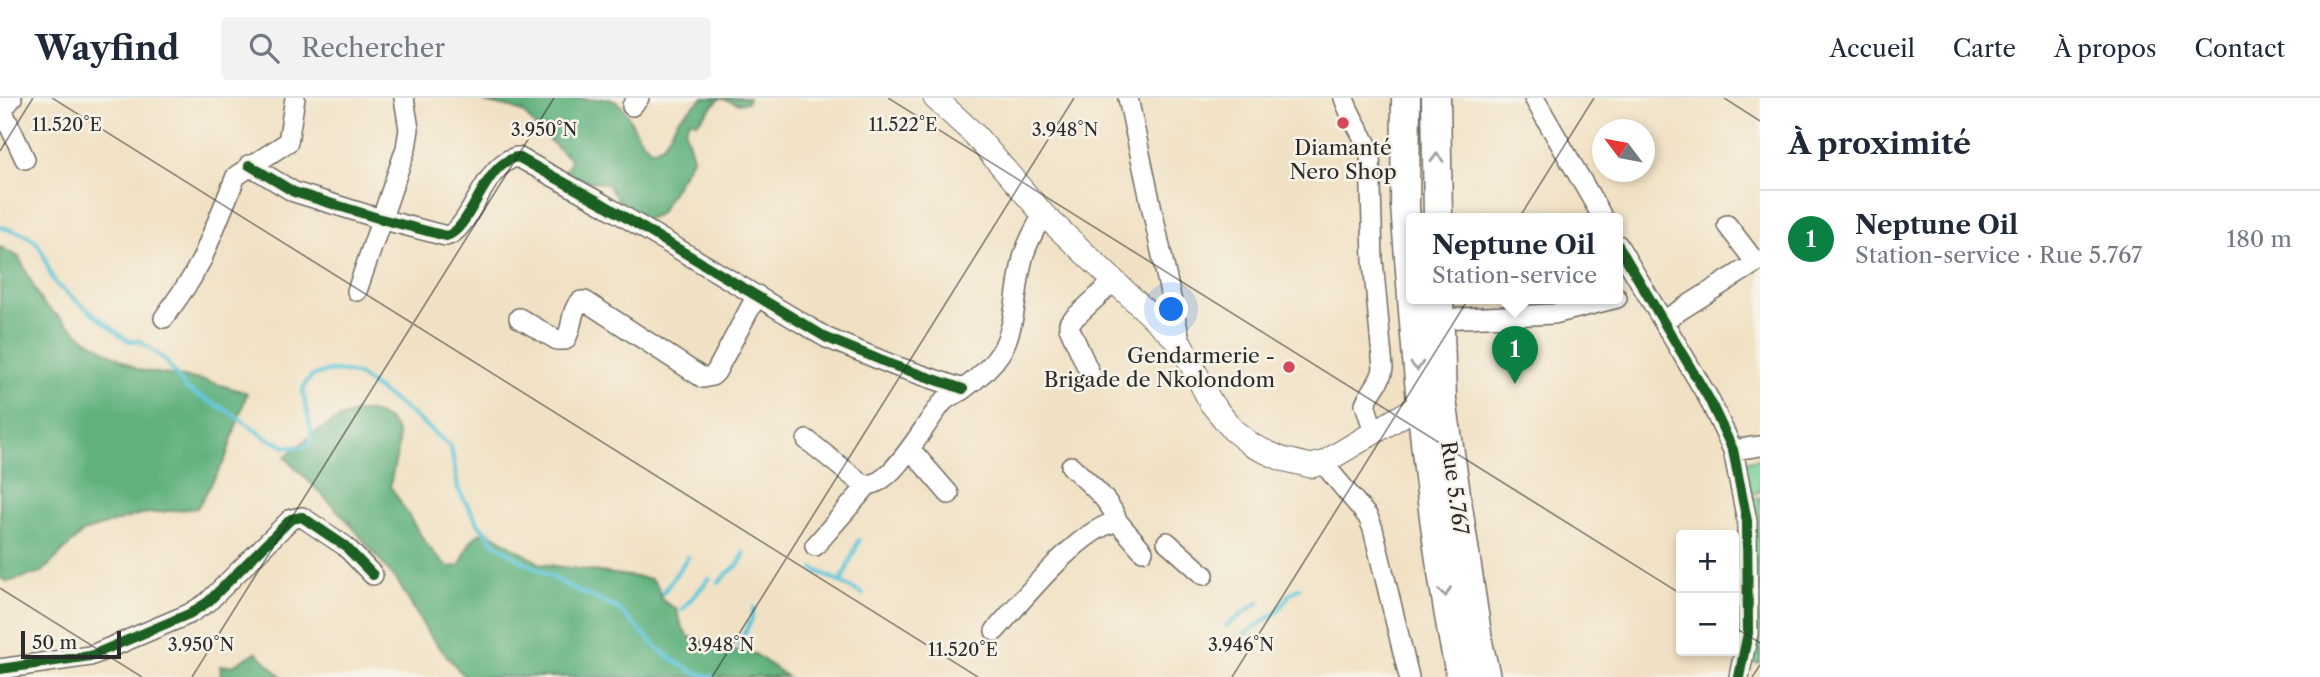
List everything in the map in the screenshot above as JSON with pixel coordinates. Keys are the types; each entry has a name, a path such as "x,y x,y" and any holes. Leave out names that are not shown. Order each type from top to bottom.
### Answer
{"highway":[{"path":"1406,98 1406,219"},
{"path":"1436,98 1438,213"},
{"path":"1413,304 1431,402 1430,500 1454,650 1461,677"},
{"name":"Rue 5.767","path":"1439,309 1431,402 1486,677"}],"main road":[{"path":"936,98 975,135 1043,214 1181,344 1211,403 1233,430 1253,446 1282,459 1311,466 1323,463 1431,402"}],"street":[{"path":"12,98 4,108 4,114 25,159"},
{"path":"164,317 202,259 236,176 288,142 295,98"},
{"path":"357,291 406,148 410,129 404,98"},
{"path":"1128,98 1181,344"},
{"path":"1344,98 1349,114 1370,152 1373,261 1383,369 1383,374 1364,404 1374,432"},
{"path":"1534,98 1600,213"},
{"path":"249,165 294,192 446,236 454,234 502,163 518,157 603,204 827,338 905,370 963,389"},
{"path":"815,547 867,486 882,478 911,450 942,403 963,389 1000,353 1010,330 1027,244 1043,214"},
{"path":"1663,321 1758,262 1727,225"},
{"path":"1623,254 1709,399 1733,450 1747,522 1748,633 1739,677"},
{"path":"1091,376 1069,323 1114,281"},
{"path":"1623,297 1645,291"},
{"path":"519,318 557,340 565,340 570,332 575,308 580,301 585,302 703,378 707,378 716,372 757,295"},
{"path":"1439,309 1554,314 1594,304"},
{"path":"807,440 867,486"},
{"path":"1733,450 1760,446"},
{"path":"911,450 949,494"},
{"path":"1323,463 1367,517 1373,529 1409,677"},
{"path":"1071,467 1115,511 1118,522 1143,551"},
{"path":"0,669 90,656 189,614 208,602 291,519 297,517 302,517 332,535 373,575"},
{"path":"995,631 1061,558 1105,525 1118,522"},
{"path":"1167,542 1204,575"}],"green space":[{"path":"480,98 610,99 625,110 641,140 652,150 663,145 679,118 703,98 720,98 697,123 689,121 685,130 693,157 659,214 645,220 632,214 620,203 607,184 565,177 563,173 570,164 570,159 537,129 524,113 487,103"},
{"path":"720,98 749,98 747,102 739,104"},
{"path":"0,247 19,257 42,303 87,340 139,370 207,381 247,393 225,460 197,508 141,514 83,532 42,572 8,582 0,578"},
{"path":"366,411 382,416 397,431 397,451 390,487 430,548 449,567 459,566 475,537 487,531 541,564 651,579 657,585 662,600 676,609 689,637 726,649 755,654 787,677 463,675 429,635 398,582 346,519 285,457 333,422"},
{"path":"1760,459 1760,492 1749,494 1744,461"},
{"path":"1760,497 1760,663 1752,663 1751,498"},
{"path":"256,652 282,677 221,677 220,666 234,665"}],"waterway":[{"path":"0,227 22,233 34,241 43,252 57,285 124,338 140,341 164,359 186,389 230,412 265,437 286,447 303,447 310,444 312,434 303,393 310,378 334,371 359,376 449,445 458,489 478,523 496,544 576,590 617,608 662,652 696,673 713,677"},
{"path":"841,582 859,540"},
{"path":"719,583 739,563 744,553"},
{"path":"663,593 688,557"},
{"path":"814,569 863,594"},
{"path":"682,610 709,579"},
{"path":"1244,635 1277,612 1290,594 1299,588"},
{"path":"1226,626 1259,602"},
{"path":"738,645 751,621 754,608"}],"cycle path":[{"path":"249,165 294,192 446,236 463,222 496,170 506,161 518,157 603,204 827,338 895,366 963,389"},
{"path":"1623,253 1709,399 1733,450 1747,521 1748,633 1739,677"},
{"path":"0,669 90,656 189,614 208,602 291,519 302,517 345,546 373,575"}],"place":[{"name":"Diamanté Nero Shop","path":"1343,123"},
{"name":"Gendarmerie - Brigade de Nkolondom","path":"1289,367"},
{"name":"Neptune Oil","path":"1515,384"}]}
